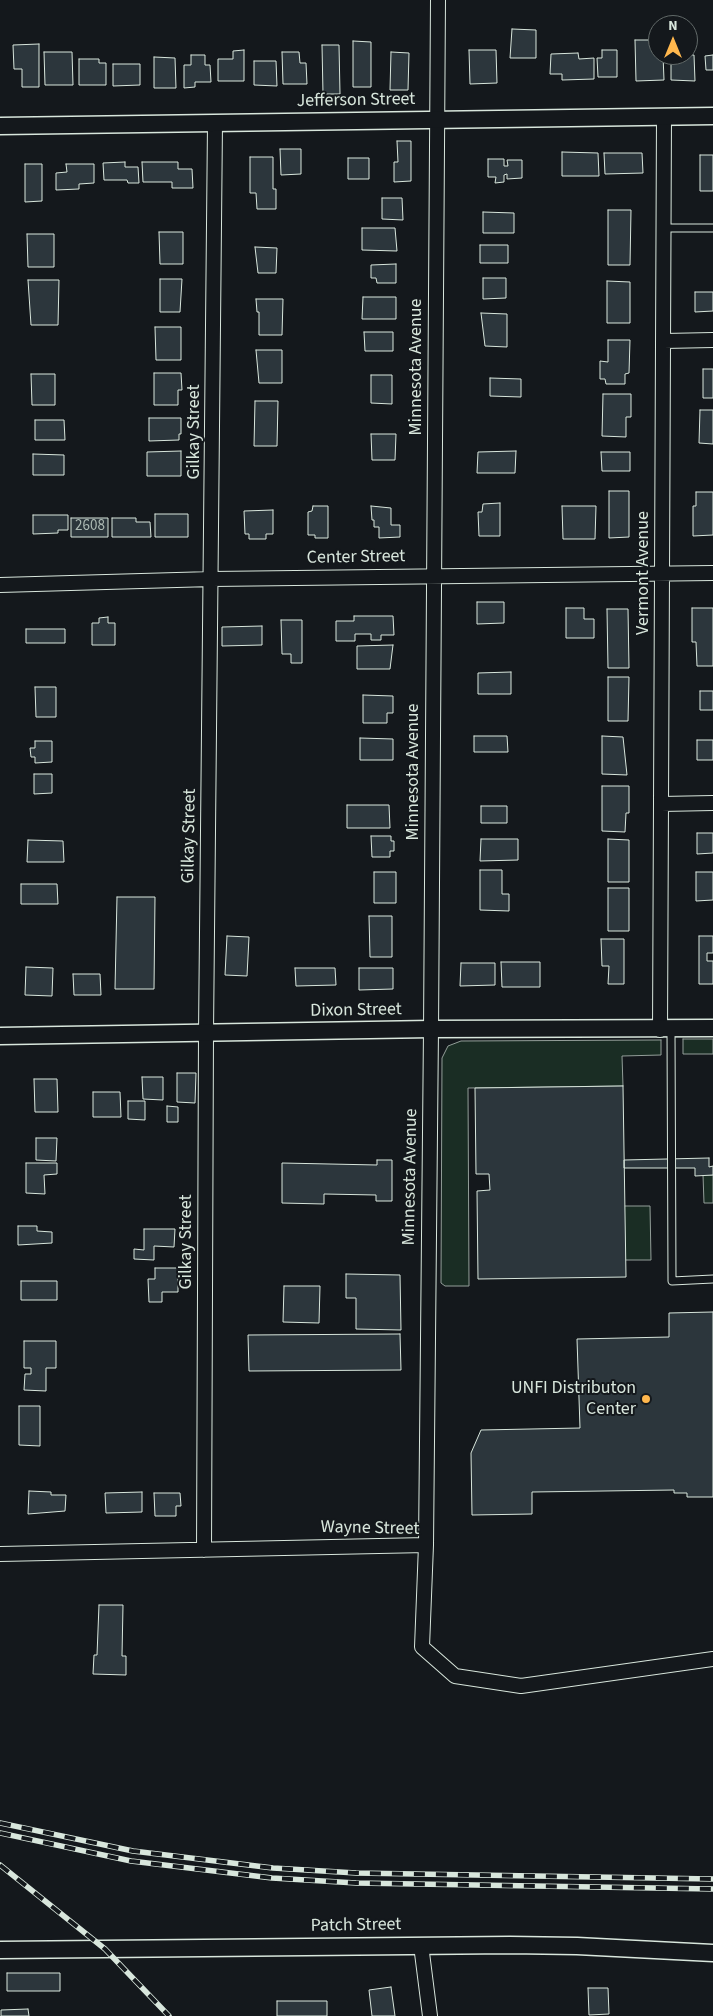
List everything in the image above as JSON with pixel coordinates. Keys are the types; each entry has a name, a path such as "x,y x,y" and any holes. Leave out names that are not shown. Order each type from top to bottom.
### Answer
{"street":[{"name":"Minnesota Avenue","path":"426,1545 438,0"},
{"name":"Vermont Avenue","path":"664,116 661,804 666,1030"},
{"name":"Jefferson Street","path":"0,126 713,116"},
{"name":"Gilkay Street","path":"204,1550 206,1033 212,579 215,123"},
{"path":"664,341 713,340"},
{"name":"Center Street","path":"0,585 212,579 713,573"},
{"path":"661,804 713,803"},
{"name":"Dixon Street","path":"0,1036 713,1028"},
{"name":"Wayne Street","path":"0,1554 426,1545 422,1647 455,1676 521,1686 713,1660"},
{"path":"421,1945 430,2016"},
{"name":"Patch Street","path":"0,1950 421,1945 577,1946 713,1953"}],"lane":[{"path":"664,228 713,228"},
{"path":"666,1030 672,1281 713,1279"}],"green space":[{"path":"683,1039 713,1039 713,1054 683,1054"},
{"path":"661,1040 661,1055 622,1056 623,1086 468,1088 469,1286 445,1286 441,1283 442,1058 448,1046 461,1041"},
{"path":"703,1175 713,1175 713,1203 704,1203"},
{"path":"624,1206 650,1206 651,1260 625,1260"}],"building":[{"path":"512,29 536,30 536,58 510,58"},
{"path":"635,40 648,40 648,65 663,65 664,80 636,81"},
{"path":"353,41 371,42 371,87 353,87"},
{"path":"39,44 39,87 22,87 22,69 14,69 13,45"},
{"path":"322,45 339,45 340,94 323,94"},
{"path":"244,50 244,81 218,81 218,59 233,59 233,51"},
{"path":"469,50 496,50 497,83 470,84"},
{"path":"602,50 617,50 617,77 598,77 597,58 602,58"},
{"path":"44,52 72,52 73,85 45,85"},
{"path":"282,52 299,52 300,63 306,63 307,84 283,84"},
{"path":"391,52 409,53 408,90 390,90"},
{"path":"578,53 579,59 594,58 594,79 562,80 562,74 550,74 551,54"},
{"path":"191,55 205,55 205,65 210,65 211,82 195,82 195,87 184,88 184,65 191,65"},
{"path":"713,55 713,70 706,70 705,56"},
{"path":"154,57 175,58 176,88 154,88"},
{"path":"79,59 99,59 99,63 106,63 106,85 79,85"},
{"path":"254,61 276,61 277,86 254,85"},
{"path":"113,64 140,64 140,85 113,86"},
{"path":"671,65 694,65 695,81 671,80"},
{"path":"397,141 411,141 411,181 394,182 394,162 398,162"},
{"path":"280,149 301,149 301,174 281,175"},
{"path":"562,152 598,153 599,176 562,176"},
{"path":"604,153 642,153 643,173 605,174"},
{"path":"700,155 713,155 713,191 700,191"},
{"path":"250,157 273,157 273,189 276,189 276,209 257,209 256,193 250,193"},
{"path":"348,158 369,158 369,179 348,179"},
{"path":"488,159 504,159 504,166 508,166 507,160 522,160 522,178 507,179 507,174 504,175 504,182 495,183 496,177 488,177"},
{"path":"125,162 125,167 138,167 139,183 128,183 127,180 104,180 103,163"},
{"path":"142,162 178,162 178,169 192,169 193,188 172,188 172,182 143,182"},
{"path":"25,164 42,164 42,201 25,202"},
{"path":"66,164 94,164 94,183 79,184 79,189 56,190 56,173 67,172"},
{"path":"382,198 402,198 403,220 382,219"},
{"path":"608,210 631,210 630,265 608,265"},
{"path":"483,212 514,213 514,233 483,233"},
{"path":"362,228 395,228 397,251 362,250"},
{"path":"159,232 183,232 183,264 160,264"},
{"path":"27,234 54,234 54,267 28,267"},
{"path":"480,245 508,245 508,263 480,263"},
{"path":"255,247 277,248 276,273 258,273"},
{"path":"396,264 396,283 377,283 376,278 371,278 371,265"},
{"path":"483,278 506,278 506,298 483,299"},
{"path":"160,279 182,279 180,312 160,312"},
{"path":"28,280 59,280 58,325 31,325"},
{"path":"607,281 630,282 630,323 607,323"},
{"path":"695,292 713,292 713,311 695,312"},
{"path":"363,297 396,297 396,319 362,319"},
{"path":"256,299 283,299 282,335 259,335 259,312 257,312"},
{"path":"481,313 507,314 507,347 485,346"},
{"path":"155,327 181,327 181,360 156,360"},
{"path":"364,332 393,332 393,351 365,351"},
{"path":"608,340 630,340 629,373 625,374 625,384 606,384 605,379 600,379 600,361 608,362"},
{"path":"256,350 282,350 282,383 259,383"},
{"path":"703,369 713,369 713,398 703,398"},
{"path":"154,373 181,373 182,390 178,390 178,405 154,405"},
{"path":"31,374 55,374 55,405 32,405"},
{"path":"371,375 392,375 392,404 371,403"},
{"path":"490,378 521,379 521,397 490,396"},
{"path":"603,394 631,394 631,417 626,417 626,437 602,436"},
{"path":"255,401 278,401 277,446 254,446"},
{"path":"700,410 713,410 713,444 699,443"},
{"path":"149,418 181,418 179,440 149,441"},
{"path":"35,420 64,420 65,440 35,440"},
{"path":"371,434 396,434 395,460 372,460"},
{"path":"181,451 181,476 147,476 147,452"},
{"path":"516,451 515,473 477,473 478,452"},
{"path":"601,452 630,452 630,471 602,471"},
{"path":"33,454 64,455 64,475 33,475"},
{"path":"609,491 629,491 629,537 609,538"},
{"path":"696,492 713,492 713,535 693,536 693,506 696,506"},
{"path":"500,503 500,536 479,536 478,512 482,512 483,504"},
{"path":"313,506 328,506 328,538 315,538 315,535 308,535 308,512 312,511"},
{"path":"371,506 391,508 391,525 400,525 400,537 379,538 379,527 374,527"},
{"path":"562,506 596,506 595,539 563,539"},
{"path":"273,510 273,534 266,534 266,539 249,539 249,534 245,534 244,511"},
{"path":"155,514 188,514 188,537 155,537"},
{"path":"33,515 68,515 68,530 58,530 58,533 33,534"},
{"path":"71,518 108,518 108,537 71,537"},
{"path":"112,518 136,518 136,522 150,522 151,537 112,537"},
{"path":"477,602 504,602 504,623 477,624"},
{"path":"566,608 584,608 584,619 594,619 594,638 566,638"},
{"path":"692,608 713,608 713,666 697,666 696,642 692,642"},
{"path":"607,609 628,609 629,668 608,668"},
{"path":"354,616 393,616 394,635 381,635 381,640 371,640 371,634 355,634 355,641 336,641 336,621 354,621"},
{"path":"108,617 108,623 115,623 115,645 92,645 92,623 99,623 99,618"},
{"path":"281,620 302,620 302,663 291,663 291,654 282,654"},
{"path":"262,626 262,645 222,646 222,627"},
{"path":"26,629 65,629 65,643 26,643"},
{"path":"393,645 390,669 357,669 357,646"},
{"path":"511,672 511,694 478,694 478,673"},
{"path":"608,677 629,677 628,721 608,721"},
{"path":"35,687 56,687 56,717 36,717"},
{"path":"700,691 713,691 713,710 700,710"},
{"path":"363,695 393,696 393,713 387,713 387,723 363,723"},
{"path":"474,736 507,736 508,752 474,752"},
{"path":"602,736 623,737 627,775 602,774"},
{"path":"360,738 393,739 393,760 360,760"},
{"path":"697,740 713,740 713,760 697,760"},
{"path":"35,741 52,741 52,762 35,763 35,757 31,757 30,748 35,748"},
{"path":"34,774 52,774 52,793 34,794"},
{"path":"602,786 629,786 629,813 626,813 625,832 602,831"},
{"path":"347,805 389,805 390,828 347,828"},
{"path":"481,806 507,806 507,823 481,823"},
{"path":"697,833 713,833 713,853 697,854"},
{"path":"371,836 391,836 391,841 394,841 394,851 390,851 390,857 372,857"},
{"path":"481,839 518,839 518,860 480,861"},
{"path":"608,839 629,840 629,882 608,882"},
{"path":"28,840 63,841 64,862 27,862"},
{"path":"480,870 502,870 502,894 509,894 509,911 480,910"},
{"path":"374,872 396,872 396,903 374,903"},
{"path":"696,872 713,872 713,900 696,901"},
{"path":"21,884 57,884 58,904 21,904"},
{"path":"608,888 629,888 629,931 608,931"},
{"path":"117,897 155,897 154,989 115,989"},
{"path":"369,916 392,916 392,957 370,957"},
{"path":"227,936 249,937 247,976 225,975"},
{"path":"699,936 713,936 713,953 707,953 707,961 713,961 713,984 699,984"},
{"path":"601,939 624,939 624,984 608,984 609,966 602,966"},
{"path":"501,962 540,962 540,987 502,987"},
{"path":"461,963 495,963 495,985 460,986"},
{"path":"26,967 53,968 52,996 25,995"},
{"path":"295,968 335,968 336,985 296,986"},
{"path":"359,968 393,968 393,989 359,990"},
{"path":"73,974 100,974 101,995 74,995"},
{"path":"177,1073 196,1073 195,1103 177,1102"},
{"path":"142,1077 163,1077 163,1100 143,1099"},
{"path":"34,1079 57,1079 58,1112 35,1112"},
{"path":"623,1086 626,1277 478,1279 477,1191 490,1190 489,1174 476,1174 475,1088"},
{"path":"93,1092 120,1092 121,1117 93,1117"},
{"path":"128,1101 145,1101 145,1120 128,1119"},
{"path":"167,1106 178,1107 178,1122 167,1122"},
{"path":"36,1138 57,1138 56,1161 36,1160"},
{"path":"709,1158 709,1167 713,1166 713,1175 695,1176 695,1168 624,1168 624,1160"},
{"path":"377,1160 392,1160 392,1201 376,1201 376,1195 324,1194 324,1204 282,1203 282,1163 377,1165"},
{"path":"26,1163 57,1163 57,1174 44,1175 45,1194 26,1193"},
{"path":"18,1226 37,1226 37,1231 52,1232 52,1243 18,1245"},
{"path":"144,1229 175,1229 174,1247 154,1246 154,1260 134,1259 134,1249 144,1250"},
{"path":"155,1268 178,1268 178,1292 162,1292 162,1302 149,1302 148,1279 155,1279"},
{"path":"346,1274 400,1275 401,1330 356,1329 356,1298 346,1298"},
{"path":"21,1281 57,1281 57,1300 21,1300"},
{"path":"284,1286 320,1286 319,1323 283,1322"},
{"name":"UNFI Distributon Center","path":"713,1312 713,1497 687,1497 687,1493 674,1493 674,1490 532,1492 532,1514 472,1515 471,1453 481,1430 580,1428 577,1339 669,1337 669,1313"},
{"path":"400,1334 401,1370 249,1371 248,1335"},
{"path":"24,1341 56,1341 56,1368 46,1368 46,1391 24,1390 25,1374 31,1374 31,1368 24,1368"},
{"path":"19,1406 40,1406 40,1446 19,1445"},
{"path":"29,1491 51,1492 51,1495 66,1495 65,1511 28,1514"},
{"path":"142,1492 142,1512 106,1513 105,1493"},
{"path":"154,1493 180,1493 181,1506 176,1506 176,1516 155,1516"},
{"path":"99,1605 123,1605 122,1656 126,1656 126,1675 93,1674 94,1655 97,1655"},
{"path":"7,1973 60,1973 60,1991 7,1991"},
{"path":"391,1987 395,2016 372,2016 369,1990"},
{"path":"588,1988 608,1988 609,2014 589,2015"},
{"path":"277,2001 327,2001 327,2016 277,2016"},
{"path":"28,2009 29,2016 1,2016 1,2010"}],"railway":[{"path":"0,1823 133,1851 273,1868 356,1873 713,1879"},
{"path":"0,1833 131,1861 272,1878 356,1883 713,1889"},
{"path":"0,1865 105,1949 169,2016"}],"place":[{"name":"UNFI Distributon Center","path":"646,1399"}]}
